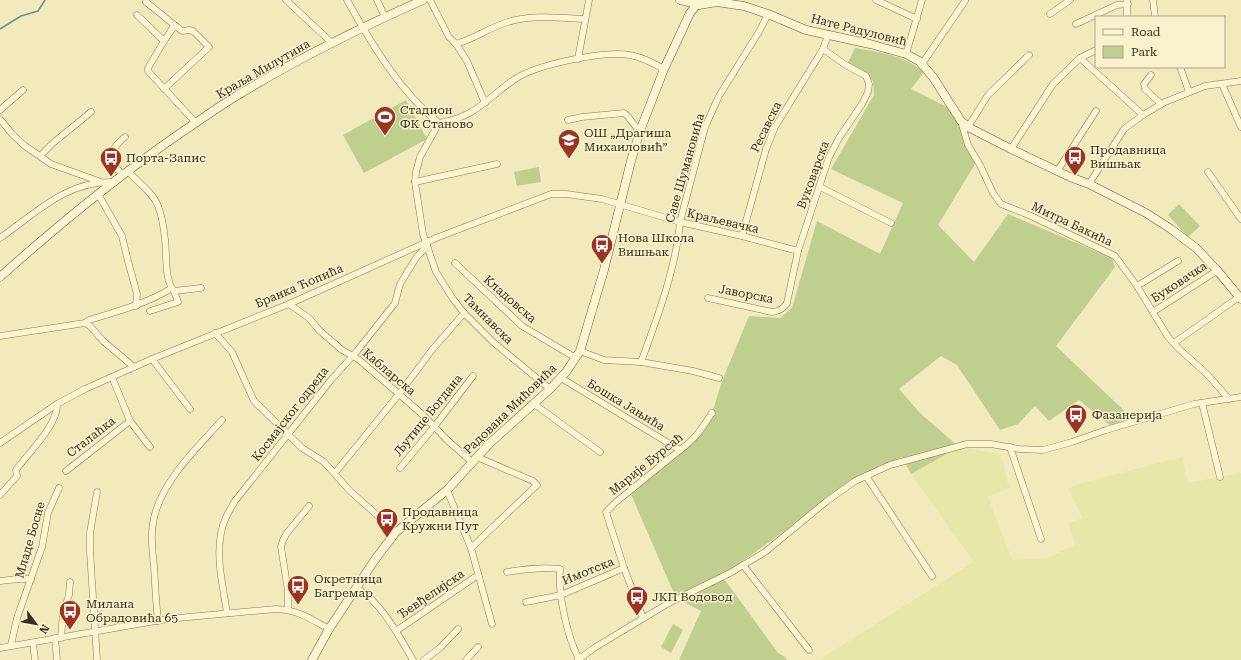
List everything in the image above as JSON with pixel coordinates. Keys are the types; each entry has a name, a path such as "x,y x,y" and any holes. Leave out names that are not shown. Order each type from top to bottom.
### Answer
{"street":[{"path":"286,0 332,43"},
{"path":"347,0 362,28 406,90 425,112 439,123 461,118 485,103 515,79 527,72 578,59 622,53 644,59 664,69"},
{"path":"376,0 385,17"},
{"name":"Краља Милутина","path":"0,277 42,239 113,182 196,123 242,93 332,43 423,0"},
{"path":"430,0 448,37 456,44 470,67 485,103"},
{"path":"578,59 589,0"},
{"path":"680,0 700,2"},
{"path":"876,0 917,19"},
{"path":"906,54 922,0"},
{"path":"1050,14 1070,0"},
{"path":"1153,0 1155,16"},
{"path":"922,64 965,1"},
{"path":"146,2 182,31 193,30 209,47 164,89"},
{"name":"Нате Радуловић","path":"700,2 725,3 744,6 768,14 806,30 870,44 906,54 922,64 933,77 961,121 968,127 1011,149 1090,184 1146,213 1172,229 1196,248 1218,270 1240,298"},
{"name":"Радована Мићовића","path":"312,660 329,629 395,533 447,490 490,443 561,378 578,354 604,270 640,130 664,69 690,13 700,2"},
{"path":"1076,24 1117,5 1127,2 1127,16"},
{"name":"Саве Шумановића","path":"641,362 666,285 679,233 680,222 705,127 719,96 760,30 768,14"},
{"path":"137,15 164,41"},
{"path":"456,44 492,27 509,21 549,17 585,19"},
{"path":"174,26 148,68 148,71 196,123"},
{"name":"Ресавска","path":"742,236 766,149 778,122 823,49 828,35"},
{"name":"Вуковарска","path":"780,311 785,306 788,299 798,251 829,157 839,138 862,104 868,92 869,84 866,76 844,64 823,49"},
{"path":"1011,149 1053,84 1080,58 1095,50"},
{"path":"968,127 988,94 1029,55"},
{"path":"1080,58 1144,115"},
{"path":"1180,68 1189,92"},
{"path":"1151,75 1144,84 1144,89 1161,104"},
{"path":"1090,184 1124,129 1144,115 1161,104 1205,86 1241,81"},
{"path":"1222,84 1241,127"},
{"path":"0,110 23,90"},
{"path":"1058,170 1096,111"},
{"path":"40,156 53,143 91,112"},
{"path":"568,120 582,117 624,113 628,115 633,124 640,130"},
{"path":"0,119 12,134 25,146 51,164 101,182"},
{"name":"Митра Бакића","path":"961,121 968,145 980,165 993,193 1001,204 1031,216 1116,256 1137,286 1168,337 1207,374 1229,399"},
{"name":"Тамнавска","path":"439,123 420,157 415,182 426,244 436,272 464,313 493,342 550,389"},
{"path":"125,137 116,144 110,163 126,173 153,197 158,207 165,240 168,271 178,302 150,311"},
{"path":"415,182 497,164"},
{"path":"1208,172 1241,219"},
{"path":"0,238 49,201 65,193 101,182 113,182"},
{"path":"820,187 891,223"},
{"path":"98,194 122,236 137,294 136,306"},
{"name":"Бранка Ћопића","path":"0,443 58,404 85,389 214,333 289,304 426,244 551,194 578,195 620,205"},
{"name":"Краљевачка","path":"620,205 680,222 742,236 798,251"},
{"name":"Космајског одреда","path":"228,613 222,579 220,544 224,523 235,501 289,435 335,375 395,303 400,284 426,244"},
{"path":"1137,286 1178,261"},
{"name":"Кладовска","path":"455,263 522,326 578,354 604,360 641,362 693,371 718,378"},
{"name":"Буковачка","path":"1153,312 1218,270"},
{"path":"0,336 85,323 89,320 136,306 173,289 201,288"},
{"name":"Јаворска","path":"708,298 772,312 780,311"},
{"path":"1174,343 1240,298"},
{"name":"Кабларска","path":"289,304 306,315 319,330 342,350 358,359 399,394 434,427 474,460 533,481 537,485 471,548"},
{"path":"335,473 399,394 432,350 464,313"},
{"path":"85,323 134,367"},
{"path":"214,333 232,352 254,401 302,448 318,458 335,473 350,491 395,533"},
{"path":"152,359 190,409"},
{"name":"Љутице Богдана","path":"400,468 473,376"},
{"path":"112,377 130,421 150,447"},
{"name":"Бошка Јањића","path":"561,378 680,450"},
{"path":"506,572 546,567 560,569 559,577 561,595 569,637 572,647 579,660 676,598 730,573 765,552 855,481 890,464 960,445 987,444 1019,449 1043,450 1106,430 1202,403 1241,397"},
{"path":"1202,403 1220,477"},
{"path":"0,495 17,476 16,470 48,430 57,412 58,404"},
{"path":"534,404 600,452"},
{"name":"Марије Бурсаћ","path":"624,568 606,512 616,502 696,438 712,413"},
{"path":"158,621 152,539 156,510 164,491 177,472 222,420"},
{"name":"Сталаћка","path":"66,471 130,421"},
{"path":"1010,447 1041,539"},
{"path":"866,476 932,576"},
{"name":"Младе Босне","path":"11,645 17,618 42,547 48,513 59,488"},
{"path":"447,490 471,548 492,624"},
{"path":"97,492 90,533 97,660"},
{"path":"288,609 288,591 281,547 287,533 309,506"},
{"path":"743,565 809,650"},
{"path":"624,568 643,618"},
{"name":"Имотска","path":"561,595 624,568"},
{"name":"Ђевђелијска","path":"396,631 478,575"},
{"path":"0,582 18,579 31,579"},
{"path":"57,660 58,638 63,613 70,595 70,582"},
{"path":"357,588 373,602 396,631 412,660"},
{"path":"526,602 561,595"},
{"path":"0,648 158,621 270,609 288,609 305,615 329,629"},
{"path":"424,660 440,648 458,629"},
{"path":"33,642 35,660"},
{"path":"466,660 478,647"}],"green space":[{"path":"855,48 891,55 916,66 924,72 911,89 947,107 954,114 975,164 938,225 974,262 1008,214 1112,258 1115,267 1056,346 1136,422 1116,430 1079,400 1049,421 1035,406 1018,424 1000,430 957,365 941,356 899,389 920,413 959,447 911,474 902,457 818,507 722,576 778,653 787,660 679,660 701,611 676,598 630,492 680,450 712,413 722,381 749,316 780,318 792,308 817,221 880,254 903,203 831,169 874,95 873,81 863,71 848,63"},
{"name":"Стадион ФК Станово","path":"406,100 427,139 364,173 343,135"},
{"path":"539,167 541,182 517,186 514,172"},
{"path":"1179,204 1200,226 1188,237 1168,215"},
{"path":"959,447 1001,454 1009,488 988,497 1012,560 1047,558 1075,545 1069,523 1083,518 1068,489 1078,484 1182,457 1188,483 1241,473 1241,660 819,660 974,562 911,474"},
{"path":"673,624 683,630 671,653 661,647"}],"waterway":[{"path":"0,29 21,16 38,11 45,0"}],"place":[{"name":"Стадион ФК Станово","path":"385,136"},
{"name":"ОШ „Драгиша Михаиловић”","path":"569,160"},
{"name":"Продавница Вишњак","path":"1075,176"},
{"name":"Порта-Запис","path":"111,178"},
{"name":"Нова Школа Вишњак","path":"602,264"},
{"name":"Фазанерија","path":"1076,434"},
{"name":"Продавница Кружни Пут","path":"387,538"},
{"name":"Окретница Багремар","path":"298,606"},
{"name":"ЈКП Водовод","path":"637,616"},
{"name":"Милана Обрадовића 65","path":"70,630"}]}
